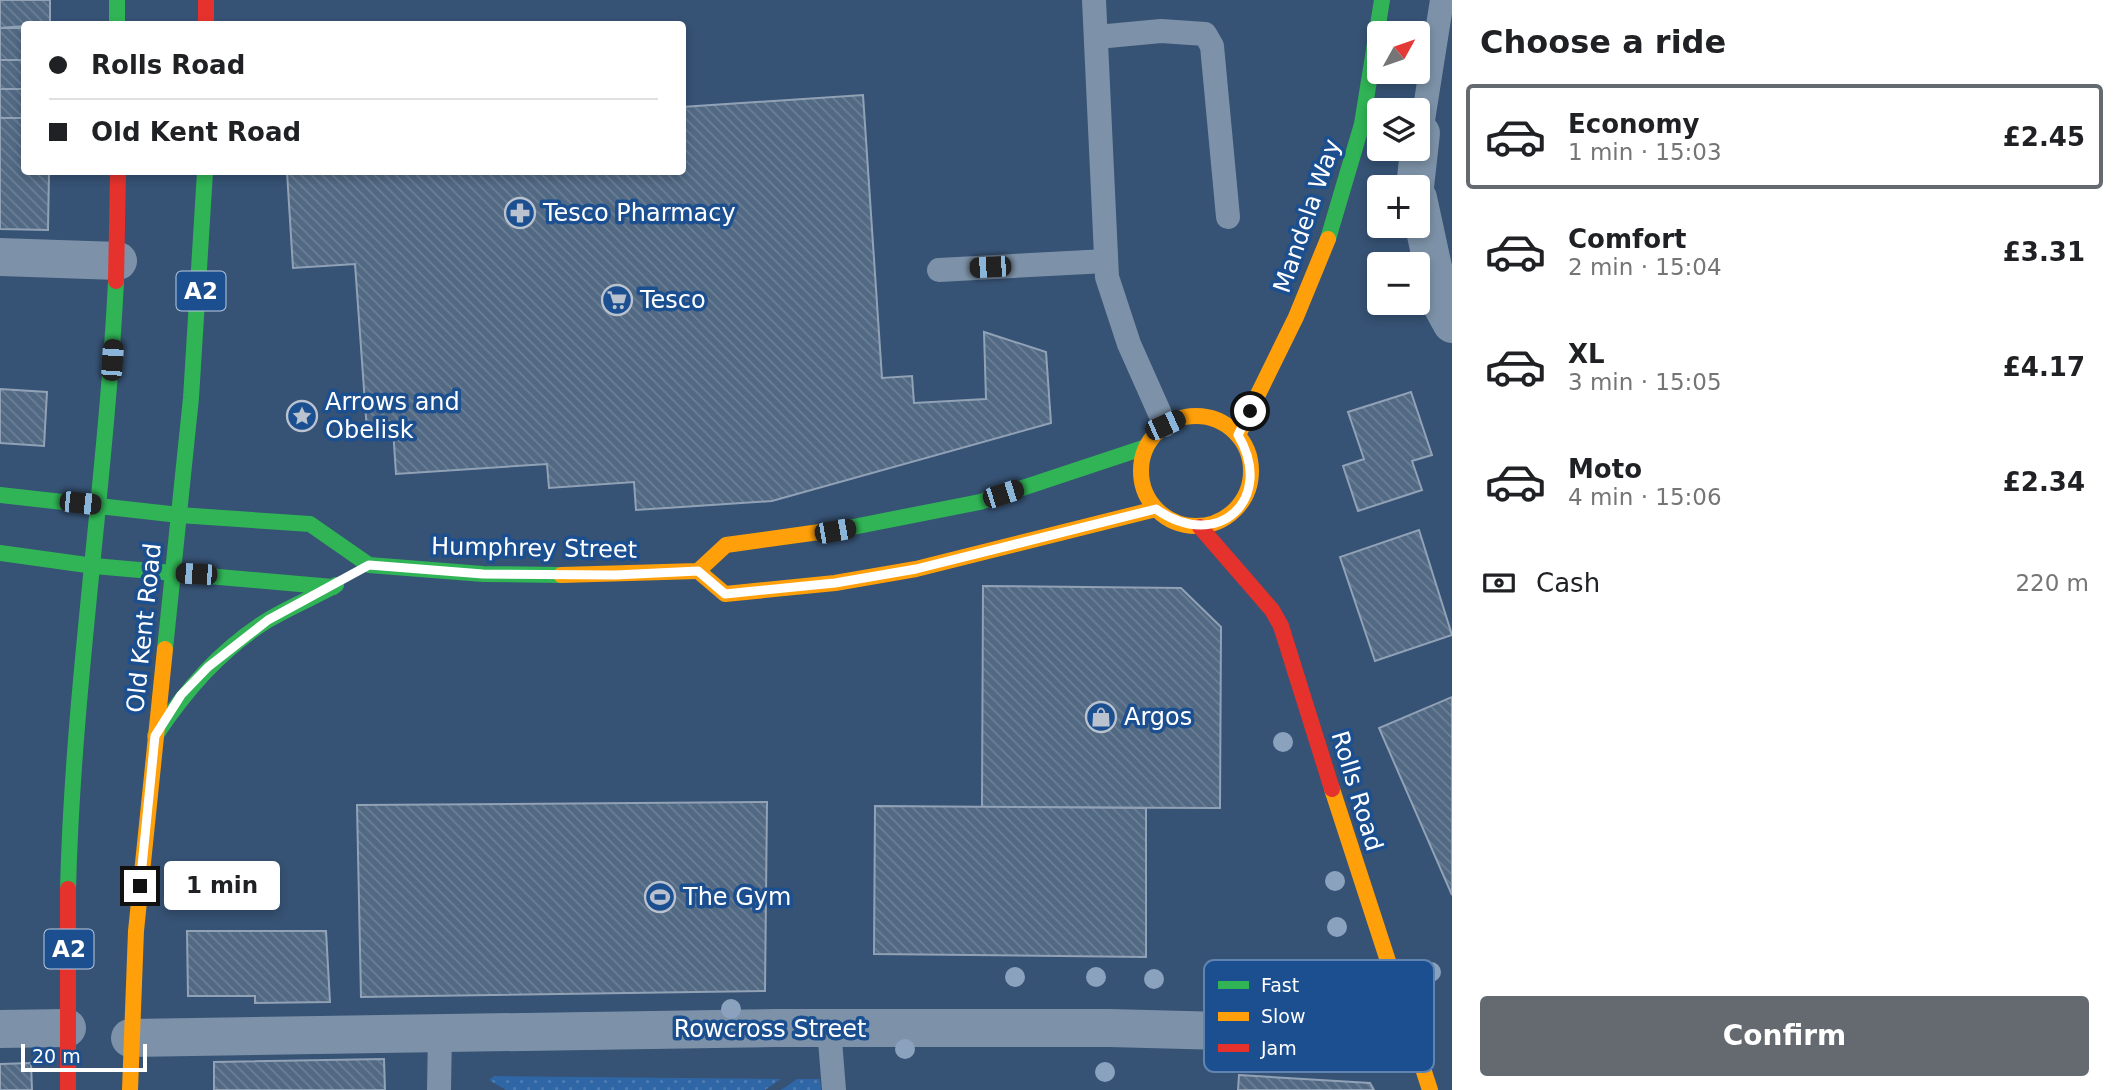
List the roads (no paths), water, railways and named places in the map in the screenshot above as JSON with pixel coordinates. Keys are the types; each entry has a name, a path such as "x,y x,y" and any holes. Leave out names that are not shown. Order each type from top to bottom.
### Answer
{"main road":[{"path":"117,0 117,21"},
{"path":"206,0 206,21"},
{"name":"Mandela Way","path":"1238,435 1297,316 1326,246 1350,173 1376,53 1382,0"},
{"name":"A2","path":"68,1090 72,808 101,506 118,261 118,175"},
{"name":"Old Kent Road","path":"130,1090 130,1038 155,736 202,277 205,175"},
{"path":"1146,447 1141,480 1156,509 1176,523 1200,527 1220,522 1237,510 1248,493 1251,473 1248,453 1238,435 1222,422 1203,416 1183,417 1165,425 1146,447 954,508 813,536 726,545 698,571 725,594 835,583 916,569 1156,509"},
{"path":"0,495 179,514 310,524 369,565 333,587 268,620 235,643 181,695 155,736"},
{"name":"Rolls Road","path":"1200,527 1272,610 1281,626 1386,960"},
{"path":"0,553 94,566 333,587"},
{"name":"Humphrey Street","path":"369,565 483,574 615,575 698,571"},
{"name":"Rolls Road","path":"1423,1072 1430,1090"}],"street":[{"path":"1427,238 1441,304 1452,324"},
{"path":"0,257 118,261"},
{"path":"0,1029 67,1028"},
{"name":"Rowcross Street","path":"130,1038 440,1031 829,1028 1204,1031"}],"lane":[{"path":"1094,0 1107,277 1129,344 1165,425"},
{"path":"1427,98 1442,0"},
{"path":"1097,37 1161,31 1205,34 1212,46 1228,217"},
{"path":"939,270 1106,261"},
{"path":"829,1028 834,1090"},
{"path":"439,1090 440,1031"}],"place":[{"name":"Tesco Pharmacy","path":"520,213"},
{"name":"Tesco","path":"617,300"},
{"name":"Arrows and Obelisk","path":"302,416"},
{"name":"Argos","path":"1101,717"},
{"name":"The Gym","path":"660,897"}]}
